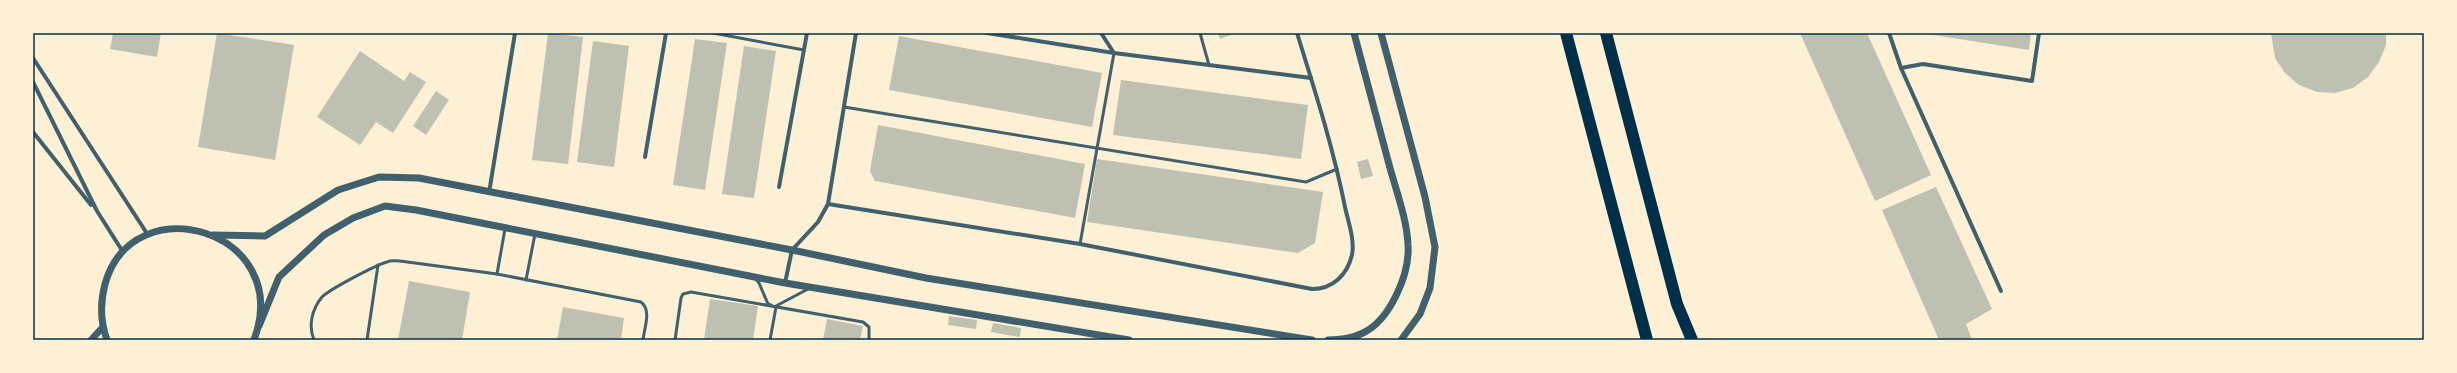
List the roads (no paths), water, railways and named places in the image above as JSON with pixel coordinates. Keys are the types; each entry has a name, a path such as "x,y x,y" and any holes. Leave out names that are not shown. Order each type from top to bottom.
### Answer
{"highway":[{"path":"1566,33 1647,340"},
{"path":"1606,33 1677,304 1692,340"}],"street":[{"path":"489,194 515,33"},
{"path":"645,157 666,33"},
{"path":"779,187 807,33"},
{"path":"785,283 792,250 818,222 828,204 856,33"},
{"path":"987,33 1114,53 1311,78"},
{"path":"1101,33 1114,53"},
{"path":"828,204 1080,244 1312,290 1324,289 1336,282 1347,269 1352,253 1351,233 1337,169 1297,33"},
{"path":"1328,340 1341,340 1364,333 1382,317 1394,302 1405,278 1408,245 1398,199 1354,33"},
{"path":"1381,33 1425,197 1435,247 1430,288 1420,314 1401,340"},
{"path":"1889,33 1900,68 2001,291"},
{"path":"1900,68 1923,64 2032,81 2039,33"},
{"path":"33,58 148,235"},
{"path":"33,82 96,211"},
{"path":"33,132 96,211 123,252"},
{"path":"213,235 265,236 338,190 379,177 419,178 489,194 792,250 926,278 1280,338 1312,340"},
{"path":"254,340 279,277 324,235 353,218 385,206 416,210 505,229 810,288 1129,340"},
{"path":"107,340 102,328 101,300 108,274 123,252 148,235 169,229 192,228 213,235 232,246 247,262 253,275 261,304 259,326"},
{"path":"91,340 102,328"}],"lane":[{"path":"713,33 804,50"},
{"path":"1200,33 1209,65"},
{"path":"1080,244 1098,150 1114,53"},
{"path":"844,107 1098,150 1306,182 1337,169"},
{"path":"497,274 505,229"},
{"path":"526,280 535,234"},
{"path":"314,340 310,332 312,317 323,296 378,265 389,261 410,261 497,274 641,302 646,307 647,312 643,340"},
{"path":"367,340 378,265"},
{"path":"753,276 760,283 768,304 776,307 810,288"},
{"path":"675,340 682,298 687,292 863,322 869,327 869,340"},
{"path":"770,340 776,307"}]}
